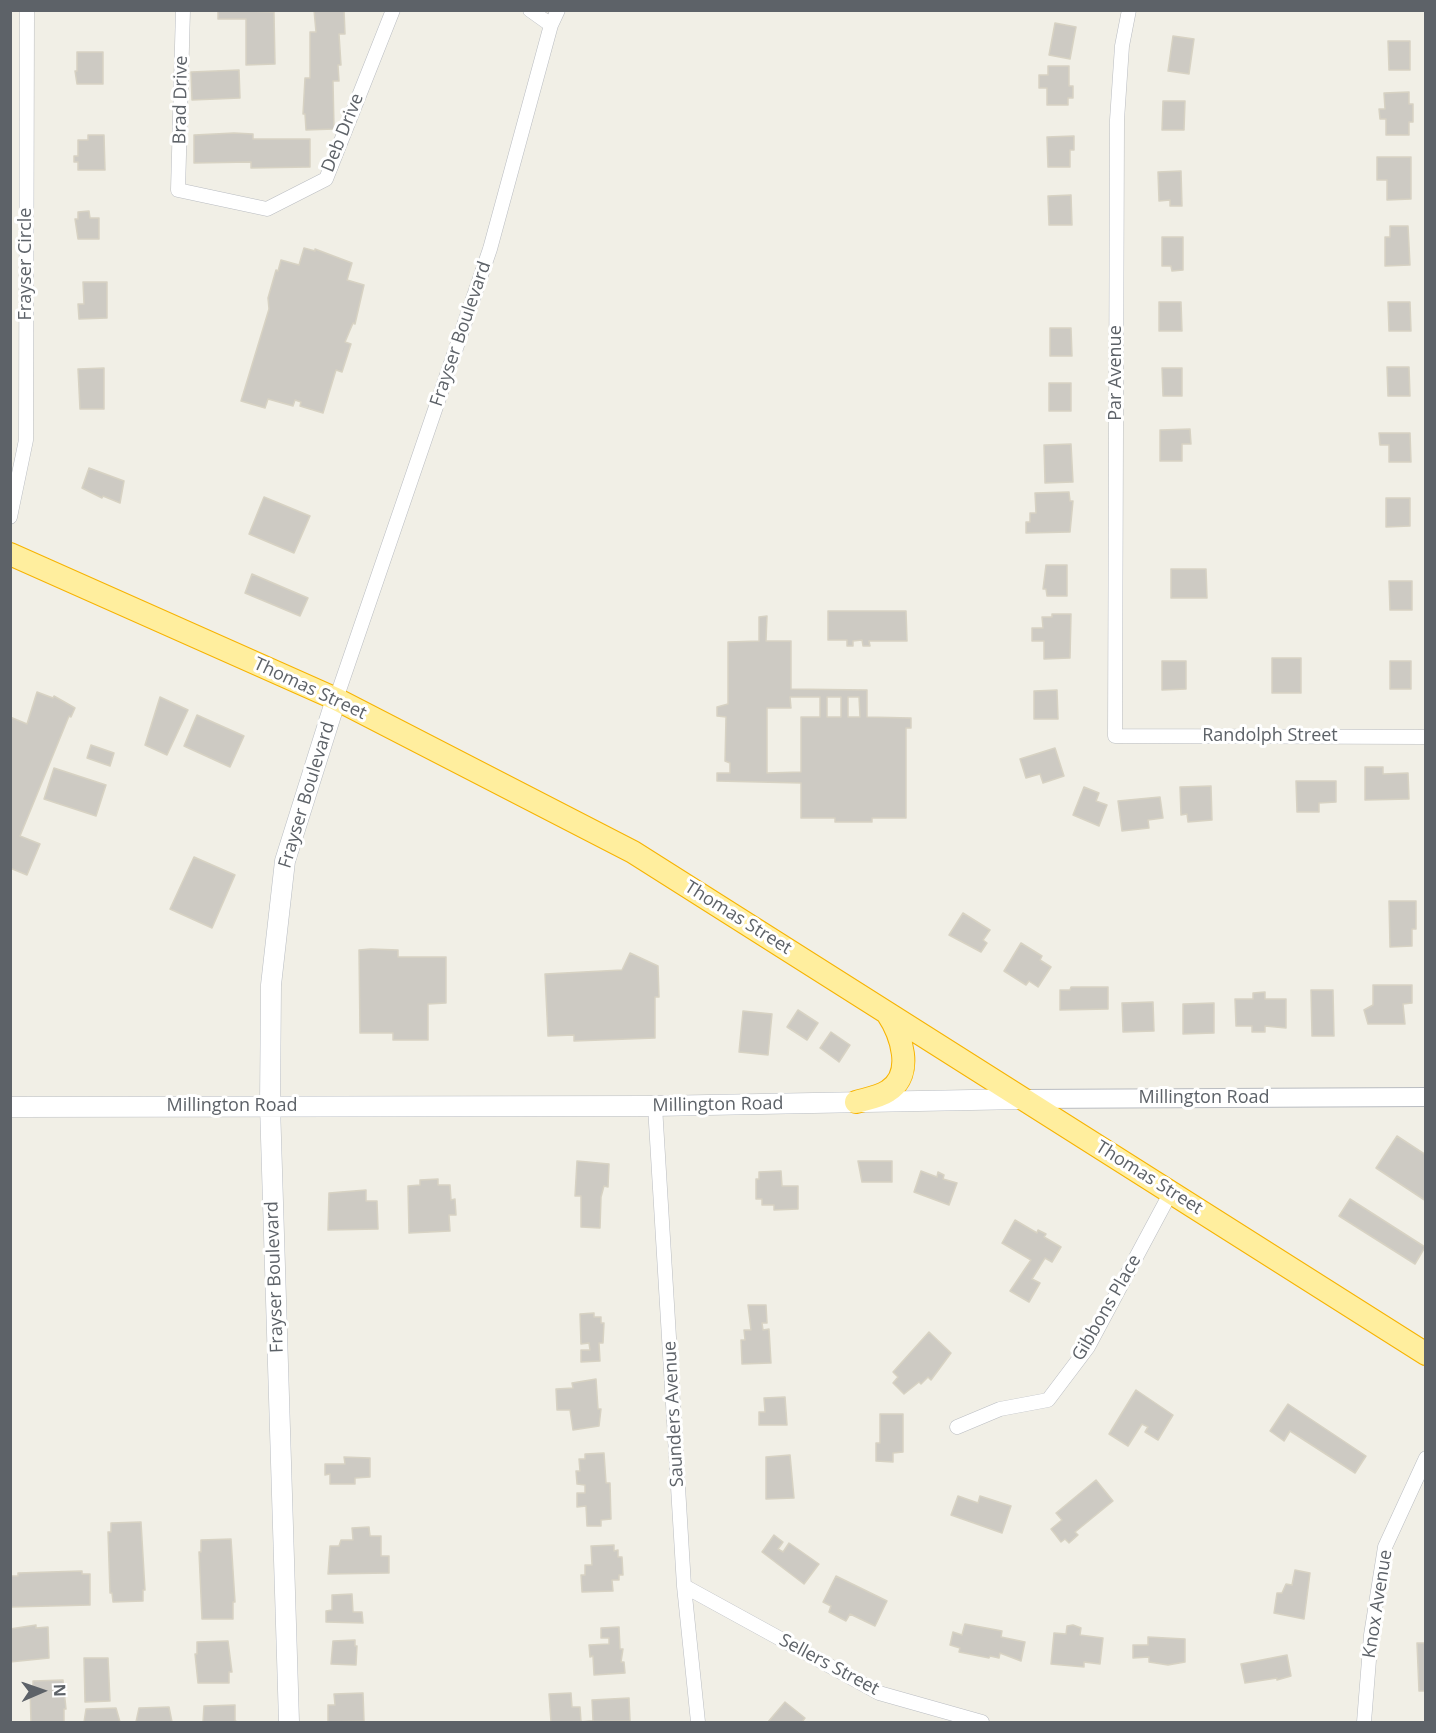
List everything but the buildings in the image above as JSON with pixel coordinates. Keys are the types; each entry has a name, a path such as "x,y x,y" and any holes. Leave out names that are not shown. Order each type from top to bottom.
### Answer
{"highway":[{"name":"Thomas Street","path":"10,554 336,699 633,852 1425,1354"},
{"path":"856,1102 887,1092 895,1085 900,1074 904,1059 901,1042 896,1027 886,1012"}],"main road":[{"name":"Frayser Boulevard","path":"289,1722 270,1105 271,985 285,861 336,699"},
{"name":"Millington Road","path":"10,1107 656,1106 1024,1099"}],"street":[{"name":"Frayser Circle","path":"10,517 26,440 27,10"},
{"name":"Brad Drive","path":"178,190 183,10"},
{"name":"Deb Drive","path":"178,190 267,209 326,179 393,10"},
{"path":"530,10 551,25"},
{"name":"Frayser Boulevard","path":"336,699 490,249 551,25 558,10"},
{"name":"Par Avenue","path":"1115,736 1117,120 1121,57 1129,10"},
{"name":"Randolph Street","path":"1115,736 1425,737"},
{"name":"Millington Road","path":"1024,1099 1425,1097"},
{"name":"Saunders Avenue","path":"656,1106 684,1586 698,1722"},
{"name":"Gibbons Place","path":"957,1427 1000,1409 1048,1400 1088,1347 1171,1192"},
{"name":"Knox Avenue","path":"1364,1722 1371,1635 1385,1547 1425,1458"},
{"name":"Sellers Street","path":"684,1586 879,1693 982,1722"}]}
